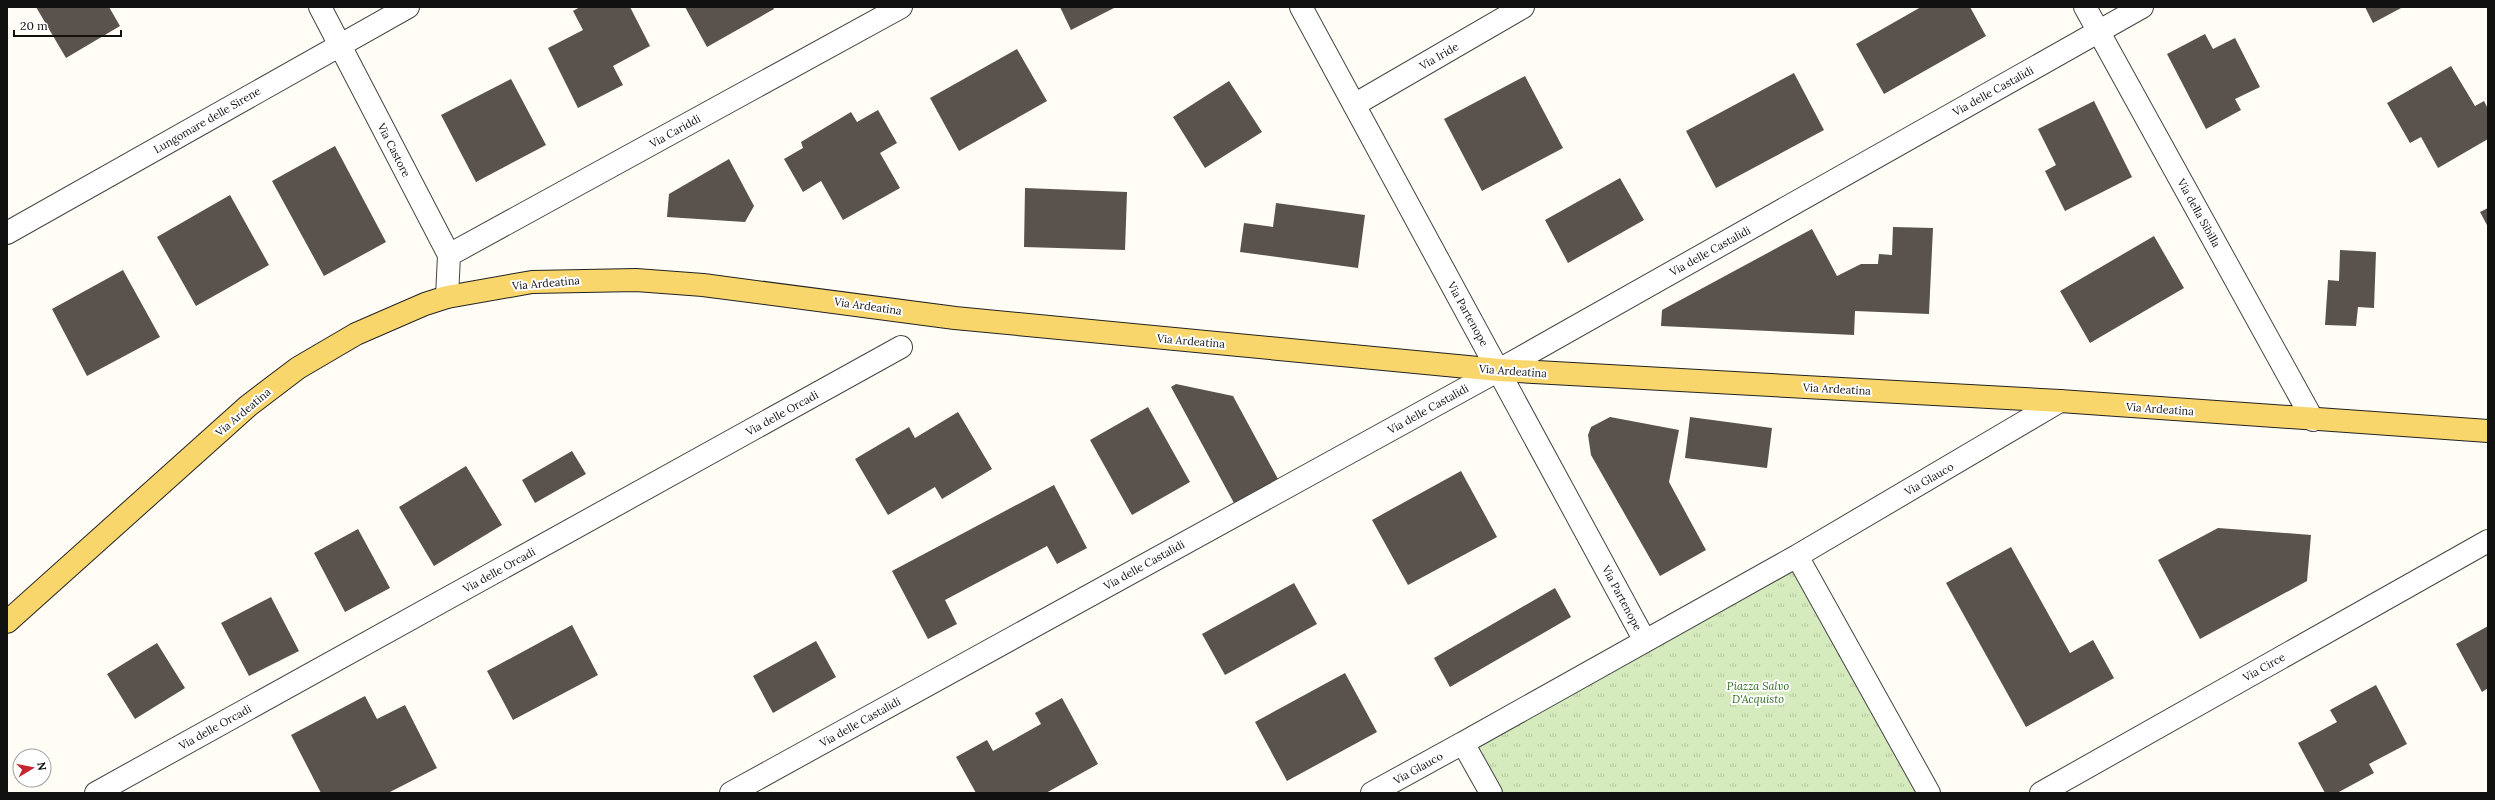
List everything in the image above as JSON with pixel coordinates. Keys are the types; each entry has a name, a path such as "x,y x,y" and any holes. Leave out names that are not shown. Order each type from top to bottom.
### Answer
{"main road":[{"name":"Via Ardeatina","path":"7,622 248,406 280,381 361,331 408,311 448,298 532,282 568,280 636,280 703,285 955,318 1499,370 2060,401 2312,420 2488,431"}],"street":[{"name":"Via Castore","path":"320,7 449,255 448,298"},
{"name":"Lungomare delle Sirene","path":"7,233 408,7"},
{"name":"Via Cariddi","path":"449,255 901,7"},
{"name":"Via Partenope","path":"1301,7 1645,641"},
{"name":"Via Iride","path":"1354,104 1523,7"},
{"name":"Via della Sibilla","path":"2086,7 2312,420"},
{"name":"Via delle Castalidi","path":"731,793 1499,370 2142,7"},
{"name":"Via delle Orcadi","path":"96,793 901,347"},
{"name":"Via Glauco","path":"1797,556 2060,401"},
{"name":"Via Circe","path":"2041,793 2488,541"},
{"path":"1491,793 1463,743 1797,556 1929,793"},
{"name":"Via Glauco","path":"1372,793 1463,743"}],"green space":[{"name":"Piazza Salvo D'Acquisto","path":"1797,556 1930,793 1492,793 1463,743"}],"building":[{"path":"36,7 109,7 120,26 66,58"},
{"path":"580,7 630,7 650,46 613,66 623,85 578,108 548,48 583,30 573,11"},
{"path":"685,7 773,7 774,9 707,47"},
{"path":"1060,7 1113,7 1114,8 1071,30"},
{"path":"1921,7 1970,7 1986,36 1884,94 1856,44"},
{"path":"2365,7 2403,7 2373,23"},
{"path":"2205,34 2213,49 2235,38 2260,87 2235,99 2241,110 2206,129 2167,54"},
{"path":"1017,49 1047,101 959,151 930,98"},
{"path":"2451,66 2475,106 2484,101 2488,109 2488,139 2438,168 2421,137 2410,143 2387,103"},
{"path":"1794,73 1824,130 1716,188 1686,131"},
{"path":"1525,76 1563,148 1482,191 1444,119"},
{"path":"511,79 546,145 476,182 441,115"},
{"path":"1229,81 1262,132 1205,168 1173,117"},
{"path":"2094,101 2132,177 2065,211 2045,171 2056,165 2038,129"},
{"path":"878,110 897,143 880,153 900,188 843,220 821,181 803,192 784,159 803,148 801,142 851,112 857,122"},
{"path":"335,146 386,242 324,276 272,181"},
{"path":"729,159 754,206 745,222 667,217 669,194"},
{"path":"1620,178 1644,220 1568,263 1545,220"},
{"path":"1025,188 1127,192 1125,250 1024,247"},
{"path":"230,195 269,265 196,306 157,237"},
{"path":"1276,203 1365,215 1358,268 1240,252 1244,223 1273,227"},
{"path":"2488,208 2488,227 2480,212"},
{"path":"1893,227 1933,228 1929,314 1855,311 1854,335 1661,326 1662,310 1812,229 1837,276 1861,264 1878,264 1879,254 1892,255"},
{"path":"2154,236 2184,288 2090,343 2060,291"},
{"path":"2340,250 2376,252 2374,308 2358,307 2356,326 2325,325 2328,280 2339,281"},
{"path":"123,270 160,337 87,376 52,309"},
{"path":"1176,384 1233,396 1278,479 1234,503 1171,387"},
{"path":"1148,407 1190,482 1132,515 1090,440"},
{"path":"958,412 992,469 942,499 935,487 888,515 855,459 909,427 915,438"},
{"path":"1610,417 1679,430 1669,482 1706,550 1660,576 1591,455 1588,435 1591,427"},
{"path":"1690,417 1772,428 1767,468 1685,458"},
{"path":"572,451 586,474 535,503 522,480"},
{"path":"466,466 502,525 434,566 399,507"},
{"path":"1461,471 1497,537 1408,585 1372,520"},
{"path":"1054,485 1087,548 1057,564 1047,546 945,600 957,624 928,639 892,571"},
{"path":"2218,528 2311,535 2307,581 2200,639 2158,560"},
{"path":"358,529 390,588 345,612 314,553"},
{"path":"2011,547 2070,653 2093,640 2114,678 2026,727 1946,583"},
{"path":"1294,583 1317,624 1225,675 1202,634"},
{"path":"1555,588 1571,617 1450,687 1434,658"},
{"path":"271,597 299,651 249,676 221,623"},
{"path":"572,625 598,675 513,720 487,671"},
{"path":"2488,626 2488,688 2482,692 2456,644"},
{"path":"816,641 836,677 773,713 753,676"},
{"path":"157,643 185,688 135,719 107,674"},
{"path":"1345,673 1377,732 1287,781 1255,722"},
{"path":"2376,685 2407,744 2369,764 2374,773 2337,793 2325,793 2298,743 2337,722 2330,710"},
{"path":"365,696 377,719 405,705 437,768 388,793 321,793 291,735"},
{"path":"1062,698 1098,764 1046,793 976,793 956,757 987,740 993,751 1041,724 1035,713"}]}
